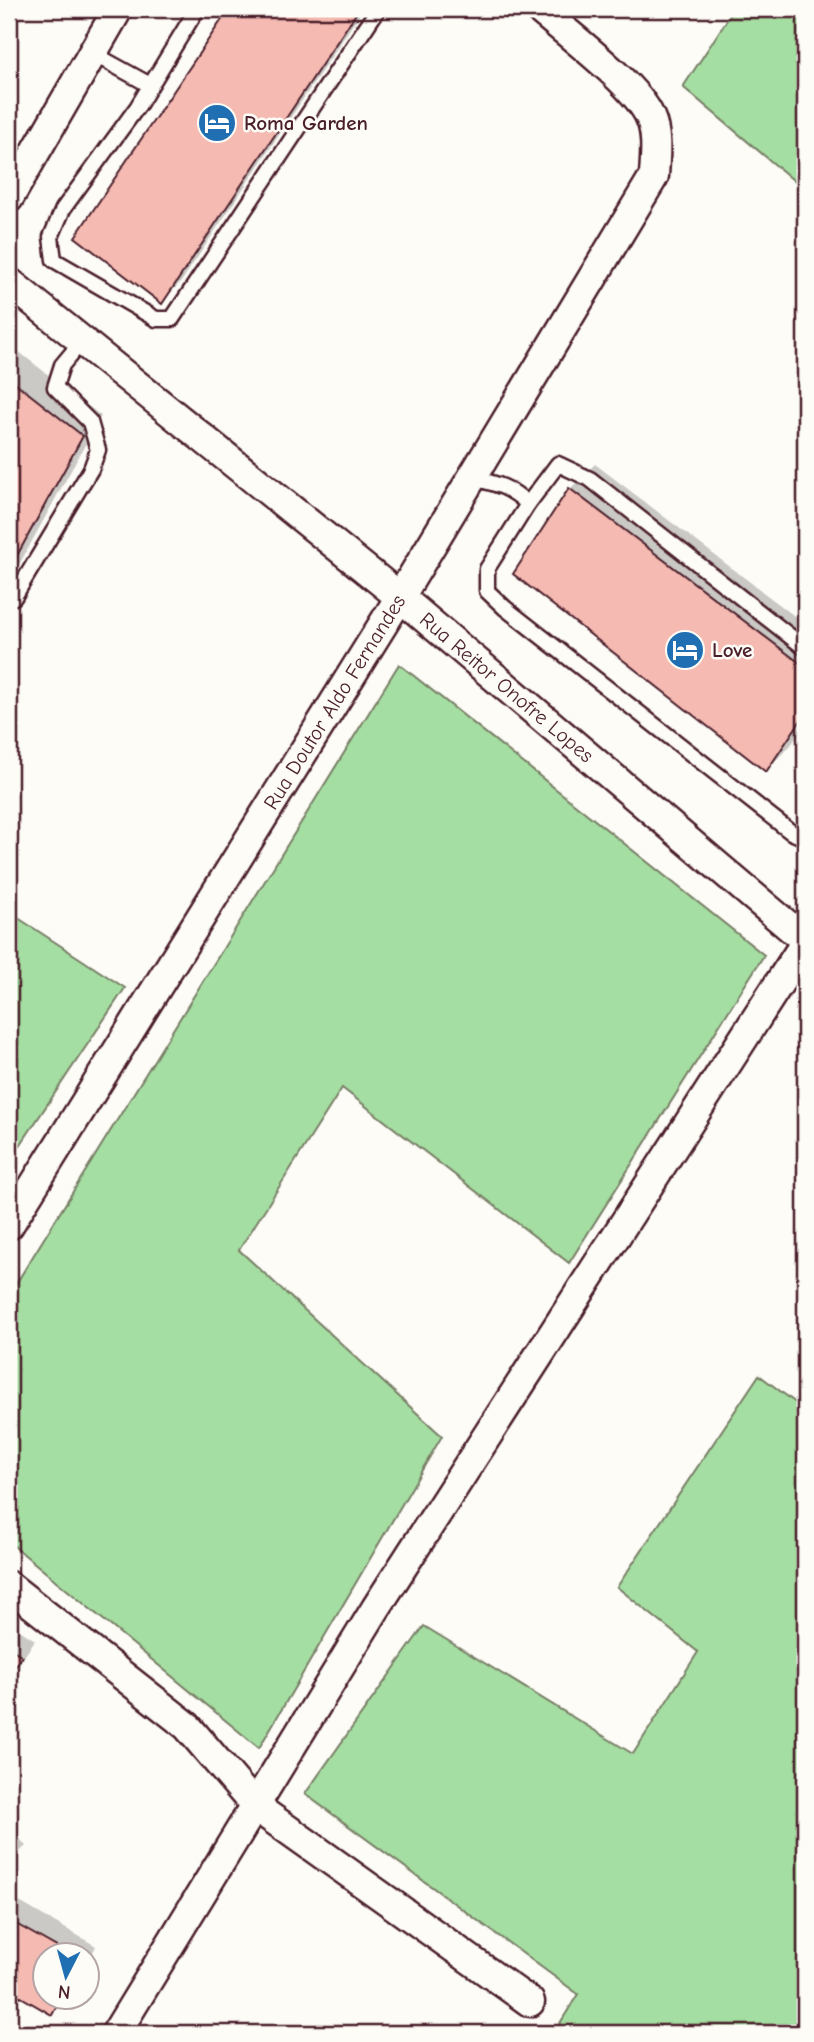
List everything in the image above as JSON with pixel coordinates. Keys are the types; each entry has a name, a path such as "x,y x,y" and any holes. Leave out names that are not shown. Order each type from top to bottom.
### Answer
{"street":[{"path":"9,198 118,9"},
{"name":"Rua Doutor Aldo Fernandes","path":"9,1225 400,597 654,176 656,146 651,118 637,95 539,9"},
{"name":"Rua Reitor Onofre Lopes","path":"12,292 82,341 400,597 805,941"},
{"path":"117,2033 376,1608 805,941"},
{"path":"9,1586 187,1726 256,1807 530,2002"}],"lane":[{"path":"197,9 138,106 63,209 51,237 54,260 156,319 172,319 378,9"},
{"path":"92,53 150,85"},
{"path":"9,599 14,597 91,469 98,450 90,422 55,387 62,365 82,341"},
{"path":"805,648 590,479 558,464 528,504 487,569 487,591 515,616 791,832 805,838"},
{"path":"471,478 504,486 516,492 528,504"}],"green space":[{"path":"734,9 805,9 805,190 683,87"},
{"path":"399,664 764,955 569,1263 342,1088 239,1250 442,1436 259,1748 9,1542 9,1295"},
{"path":"9,912 125,988 9,1162"},
{"path":"759,1375 805,1410 805,2033 554,2033 578,1994 305,1794 424,1626 633,1754 698,1652 617,1587"}],"building":[{"name":"Roma Garden","path":"229,9 359,9 162,304 75,237"},
{"path":"9,378 83,436 9,570"},
{"path":"569,488 805,667 805,714 766,772 513,574"},
{"path":"9,1647 22,1656 9,1675"},
{"path":"9,1848 17,1857 9,1864"},
{"path":"9,1920 44,1940 32,1940 32,2003 9,1990"}],"place":[{"name":"Roma Garden","path":"217,123"},
{"name":"Love","path":"685,650"}]}
